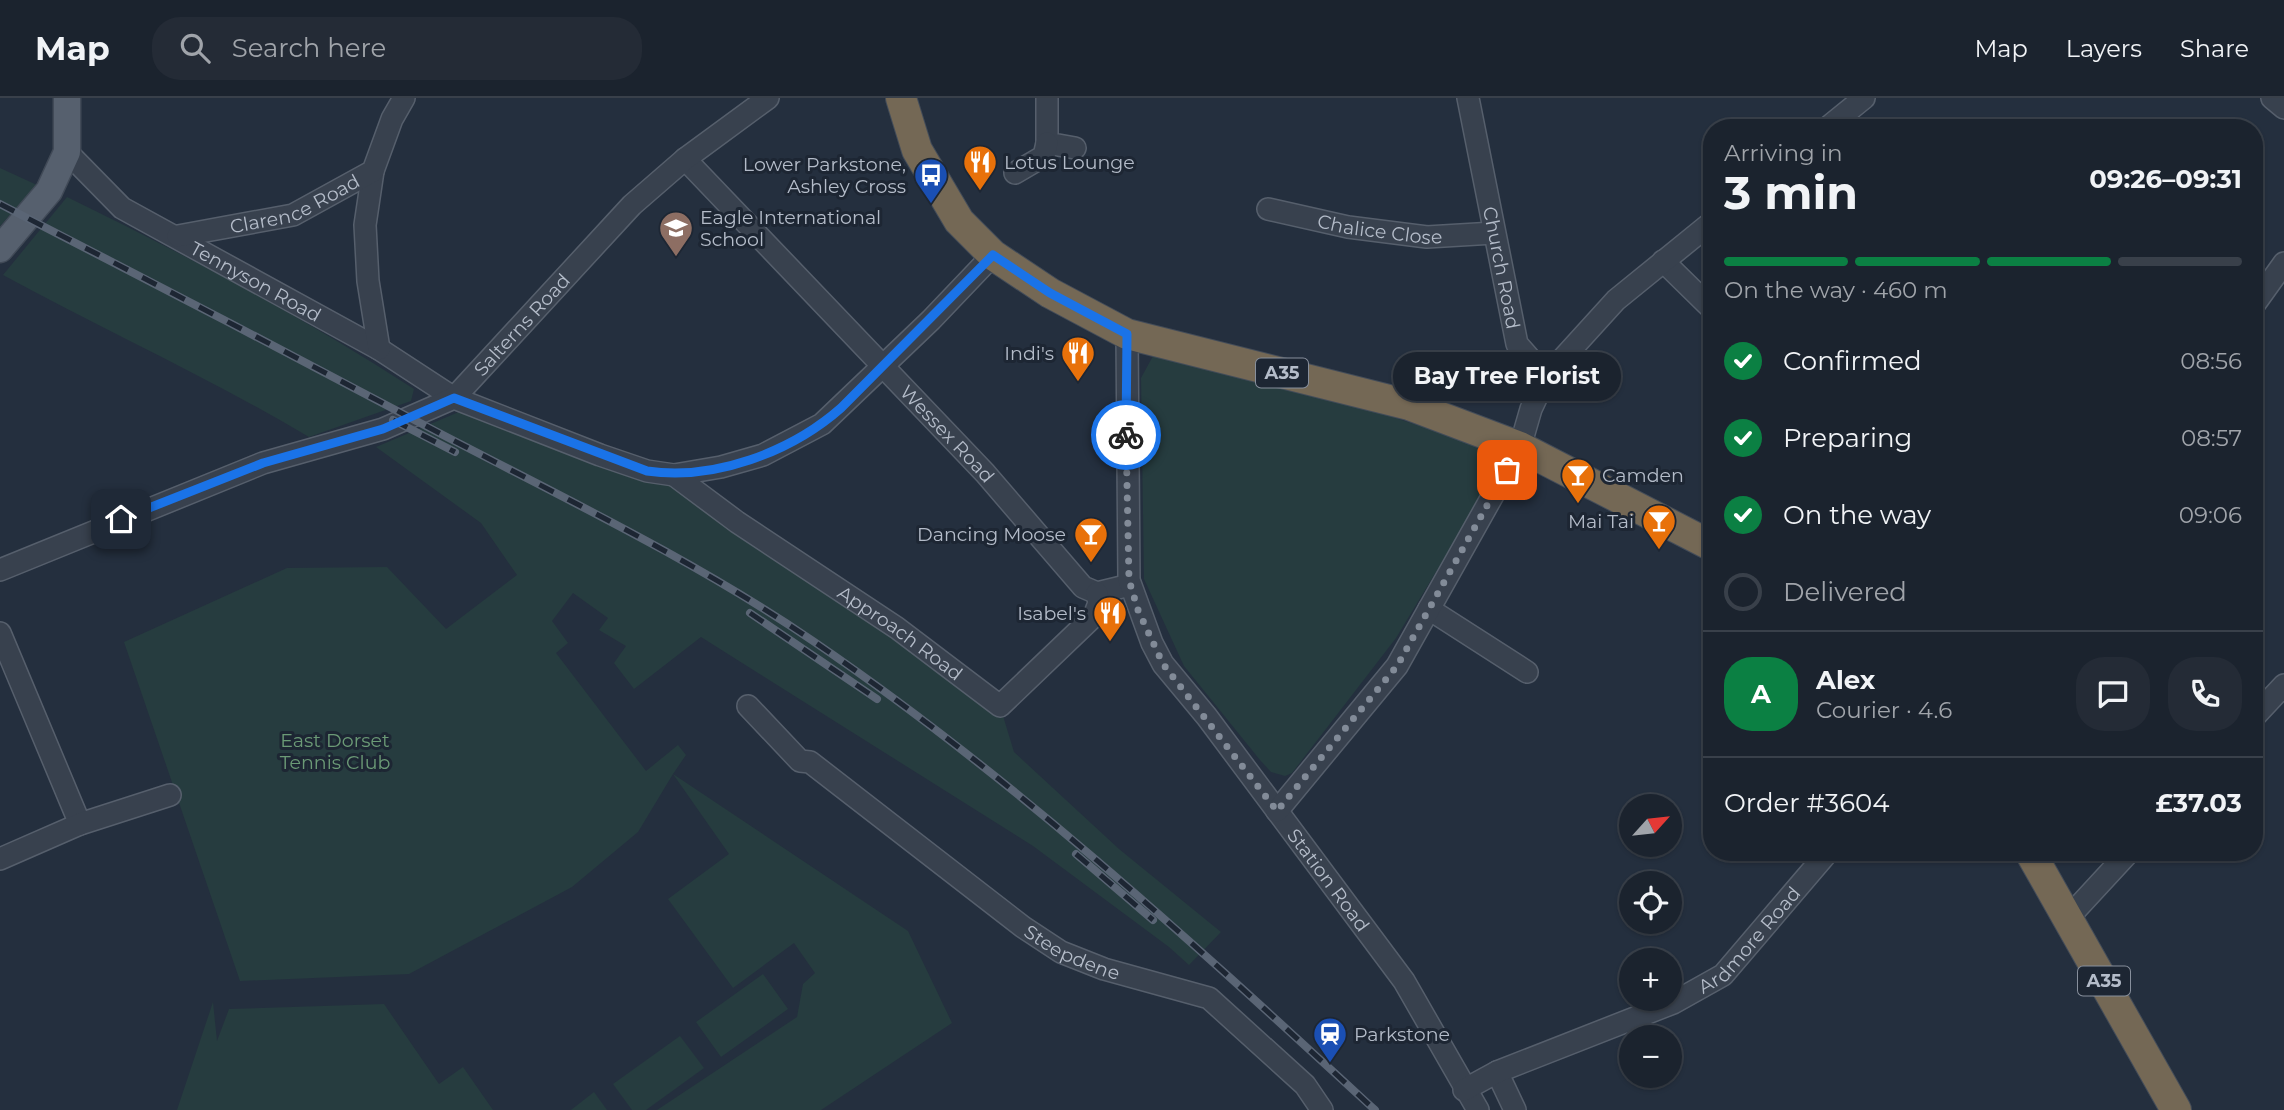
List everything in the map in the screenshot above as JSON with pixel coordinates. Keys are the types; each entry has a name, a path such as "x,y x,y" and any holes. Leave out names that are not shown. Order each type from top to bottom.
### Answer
{"highway":[{"name":"A35","path":"901,98 917,150 959,221 993,255 1050,293 1127,334 1409,405 1520,447 1703,541"},
{"name":"A35","path":"2035,861 2176,1110"}],"main road":[{"path":"0,249 48,191 67,152 67,98"}],"street":[{"name":"Clarence Road","path":"178,236 293,215 373,172 392,119 404,98"},
{"name":"Salterns Road","path":"0,570 263,463 383,429 454,398 632,205 685,159 768,98"},
{"path":"1015,173 1044,156 1047,143 1046,98"},
{"name":"Church Road","path":"1468,98 1517,344 1546,377"},
{"path":"1838,119 1864,98"},
{"path":"2272,98 2284,108"},
{"path":"1047,143 1075,148"},
{"name":"Tennyson Road","path":"67,152 122,208 178,236 379,349 454,398 600,456 647,471 674,475"},
{"name":"Wessex Road","path":"685,159 985,473 1083,587 1097,593"},
{"path":"373,172 365,225 368,282 379,349"},
{"name":"Chalice Close","path":"1268,209 1348,227 1427,237 1494,233"},
{"path":"1277,811 1397,666 1520,447 1531,409 1546,377 1616,300 1703,229"},
{"path":"674,475 721,467 763,455 822,424 932,320 993,255"},
{"path":"1663,261 1703,300"},
{"path":"2263,292 2284,263"},
{"name":"Station Road","path":"1127,334 1130,584 1152,643 1163,664 1405,981 1464,1090 1478,1110"},
{"name":"Approach Road","path":"674,475 737,522 897,628 1000,706 1094,617 1099,603 1097,593"},
{"path":"1097,593 1130,584"},
{"path":"1429,609 1527,671"},
{"path":"0,633 80,824"},
{"path":"2263,707 2284,685"},
{"name":"Steepdene","path":"748,706 817,776 1061,952 1104,969 1209,998 1305,1085 1322,1110"},
{"path":"0,859 80,824 170,794"},
{"name":"Ardmore Road","path":"1464,1090 1497,1072 1673,1003 1723,975 1820,861"},
{"path":"2068,918 2121,861"},
{"path":"1497,1072 1515,1110"}],"green space":[{"path":"0,168 37,185 0,226"},
{"path":"67,197 200,264 330,337 414,389 411,401 309,437 3,275"},
{"path":"1153,356 1383,414 1476,444 1497,460 1498,469 1396,638 1292,773 1285,776 1271,772 1184,666 1144,579 1141,378"},
{"name":"East Dorset Tennis Club","path":"473,406 674,475 1000,706 1014,752 1119,849 1221,932 1189,965 1169,947 1033,846 701,637 634,689 614,663 626,646 599,630 608,618 573,593 552,621 568,643 556,653 646,771 678,745 686,755 638,832 572,887 409,974 240,981 124,642 287,568 387,567 446,629 517,575 481,523 376,447"},
{"path":"673,774 908,931 952,1023 821,1110 657,1110 797,1017 803,984 815,973 794,943 733,988 668,899 729,854"},
{"path":"763,974 788,1009 721,1057 696,1022"},
{"path":"213,1002 217,1041 229,1009 384,1004 439,1084 463,1067 493,1110 177,1110"},
{"path":"680,1036 704,1068 646,1110 632,1110 613,1084"},
{"path":"594,1092 607,1110 571,1110"}],"railway":[{"path":"0,204 631,533 769,612 888,694 1033,807 1240,986 1375,1110"},
{"path":"393,420 455,452"},
{"path":"750,613 877,699"},
{"path":"1076,854 1153,920"}],"way so far":[{"path":"1126,435 1129,580 1138,610 1163,664 1277,811 1397,666 1507,470"}],"place":[{"name":"Lotus Lounge","path":"980,192"},
{"name":"Lower Parkstone, Ashley Cross","path":"931,205"},
{"name":"Eagle International School","path":"676,258"},
{"name":"Indi's","path":"1078,383"},
{"name":"Bay Tree Florist","path":"1507,470"},
{"name":"Camden","path":"1578,505"},
{"name":"Mai Tai","path":"1659,551"},
{"name":"Dancing Moose","path":"1091,564"},
{"name":"Isabel's","path":"1110,643"},
{"name":"Parkstone","path":"1330,1064"}],"route":[{"path":"121,519 263,463 383,429 454,398 600,456 647,471 674,475 721,467 763,455 822,424 841,408 932,320 993,255 1050,293 1127,334 1126,435"}]}
